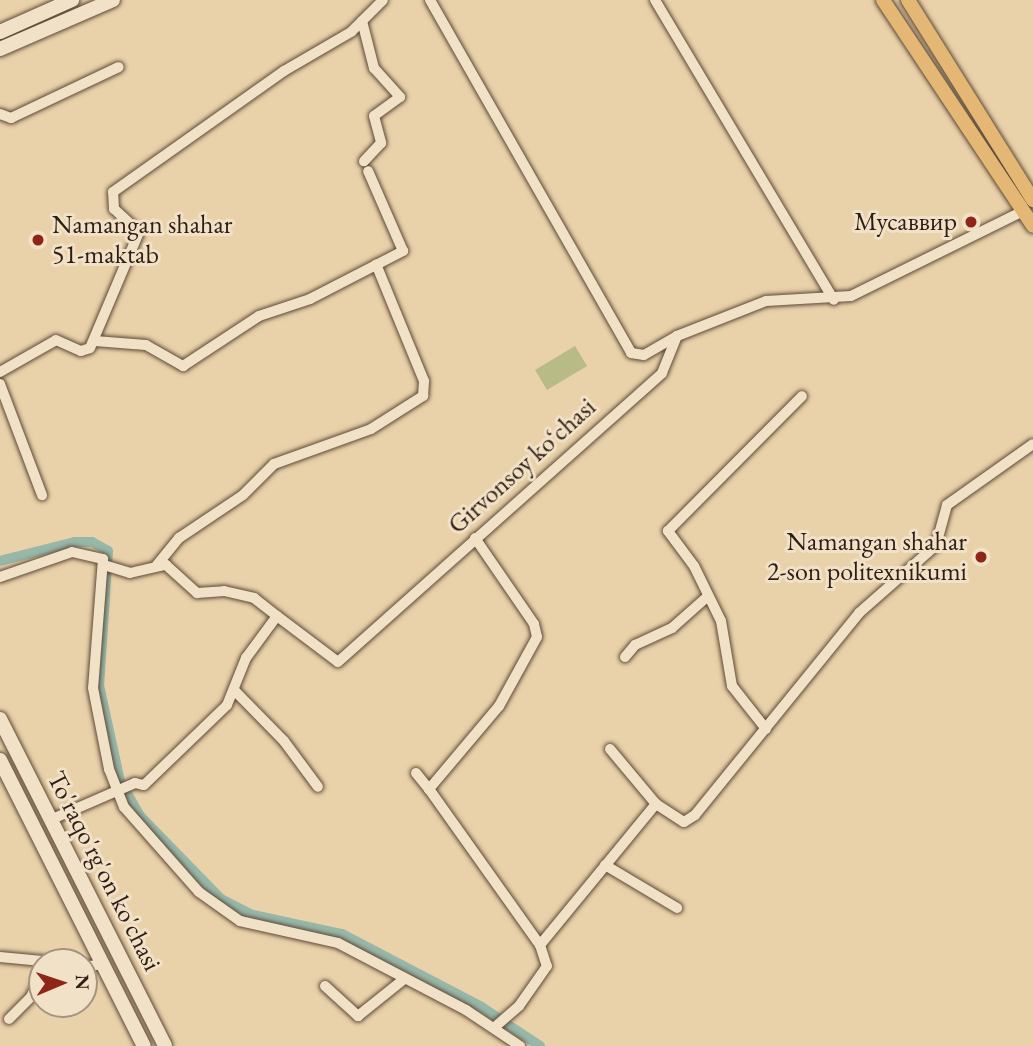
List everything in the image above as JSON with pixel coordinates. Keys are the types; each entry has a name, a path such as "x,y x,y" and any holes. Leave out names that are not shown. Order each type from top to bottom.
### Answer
{"main road":[{"path":"0,32 72,0"},
{"path":"0,49 113,0"},
{"path":"884,0 946,98 1028,206"},
{"path":"908,0 963,86 1028,206 1033,226"},
{"path":"946,98 963,86"},
{"name":"To'raqo'rg'on ko'chasi","path":"0,719 165,1046"},
{"name":"To'raqo'rg'on ko'chasi","path":"0,760 144,1046"}],"street":[{"path":"0,372 52,342 81,351 95,341 139,232 114,209 113,192 362,21 383,0"},
{"path":"430,0 631,353 644,355 677,336 766,301 834,300 876,287 1028,206"},
{"path":"655,0 834,300"},
{"path":"95,341 146,345 183,366 259,316 310,299 404,249 366,166 381,143 374,116 400,97 374,68 362,21"},
{"path":"0,114 10,118 119,67"},
{"path":"104,565 118,571 142,573 157,565 179,538 243,495 274,464 371,429 423,396 424,381 376,264"},
{"name":"Girvonsoy koʻchasi","path":"277,616 338,662 662,373 677,336"},
{"path":"0,384 42,495"},
{"path":"766,729 732,686 721,621 668,531 802,396"},
{"path":"610,749 656,804 687,822 724,785 859,613 936,545 947,505 1033,444"},
{"path":"429,789 499,706 537,641 534,624 475,538"},
{"path":"0,577 72,552 99,555 104,565 93,688 121,789 142,831 230,917 327,939 496,1026 520,1046"},
{"path":"50,820 121,789 144,785 210,724 235,691 246,657 277,616 254,598 224,591 197,593 166,565 157,565"},
{"path":"625,657 635,645 672,628 708,596"},
{"path":"235,691 275,730 318,787"},
{"path":"416,773 540,945 545,976 496,1026"},
{"path":"540,945 656,804"},
{"path":"606,865 677,908"},
{"path":"0,957 28,960"},
{"path":"98,965 102,964"},
{"path":"325,986 358,1016 404,979"},
{"path":"9,1019 28,1000"}],"green space":[{"path":"575,346 587,366 547,390 535,370"}],"waterway":[{"path":"0,561 75,542 92,542 108,551 99,685 120,781 140,816 221,899 253,915 342,934 480,1006 540,1046"}],"place":[{"name":"Мусаввир","path":"971,222"},
{"name":"Namangan shahar 51-maktab","path":"38,240"},
{"name":"Namangan shahar 2-son politexnikumi","path":"981,557"}]}
